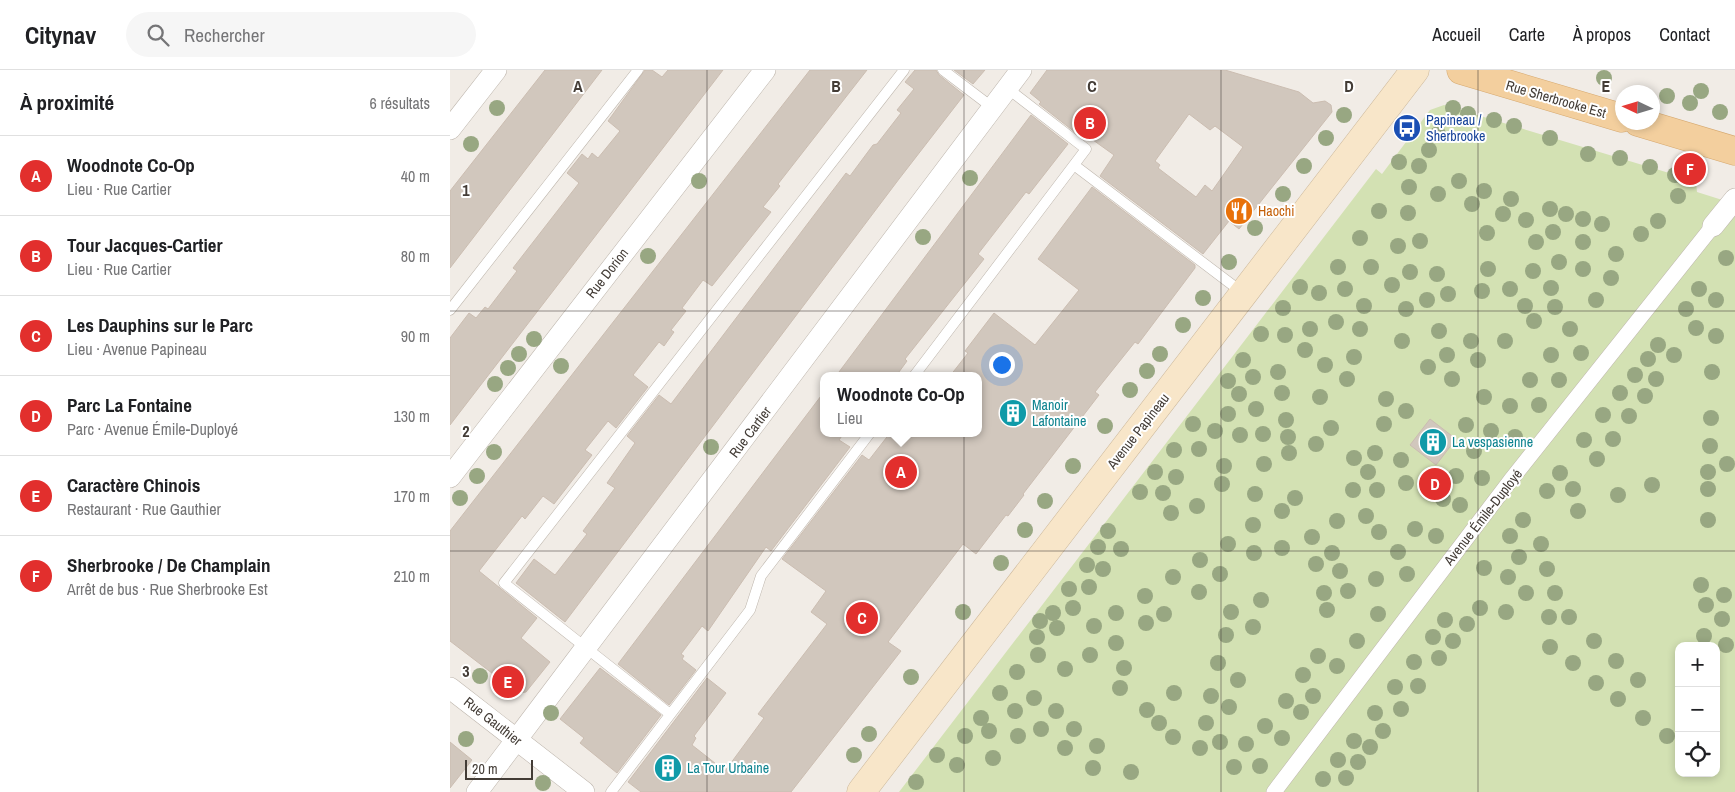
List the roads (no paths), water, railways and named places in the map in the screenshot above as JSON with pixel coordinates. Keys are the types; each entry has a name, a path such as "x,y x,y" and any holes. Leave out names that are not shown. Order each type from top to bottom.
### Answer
{"main road":[{"name":"Avenue Papineau","path":"861,792 1415,70"},
{"name":"Rue Sherbrooke Est","path":"1461,70 1615,116"},
{"path":"1660,129 1735,151"}],"street":[{"path":"450,129 496,70"},
{"name":"Rue Dorion","path":"450,476 765,70"},
{"name":"Rue Cartier","path":"476,792 587,649 1021,70"},
{"name":"Avenue Émile-Duployé","path":"1274,792 1504,489 1735,199"},
{"name":"Rue Gauthier","path":"450,688 584,792"}],"lane":[{"path":"450,310 638,70"},
{"path":"670,714 504,583 904,70"},
{"path":"943,70 993,108"},
{"path":"917,372 1086,149 1008,88"},
{"path":"1074,165 1244,294"},
{"path":"611,792 750,610 761,576 867,437"}],"place":[{"name":"Tour Jacques-Cartier","path":"1090,123"},
{"name":"Papineau / Sherbrooke","path":"1407,128"},
{"name":"Sherbrooke / De Champlain","path":"1690,169"},
{"name":"Haochi","path":"1239,211"},
{"name":"Manoir Lafontaine","path":"1013,413"},
{"name":"La vespasienne","path":"1433,442"},
{"name":"Woodnote Co-Op","path":"901,472"},
{"name":"Parc La Fontaine","path":"1435,484"},
{"name":"Les Dauphins sur le Parc","path":"862,618"},
{"name":"Caractère Chinois","path":"508,682"},
{"name":"La Tour Urbaine","path":"668,768"}]}
